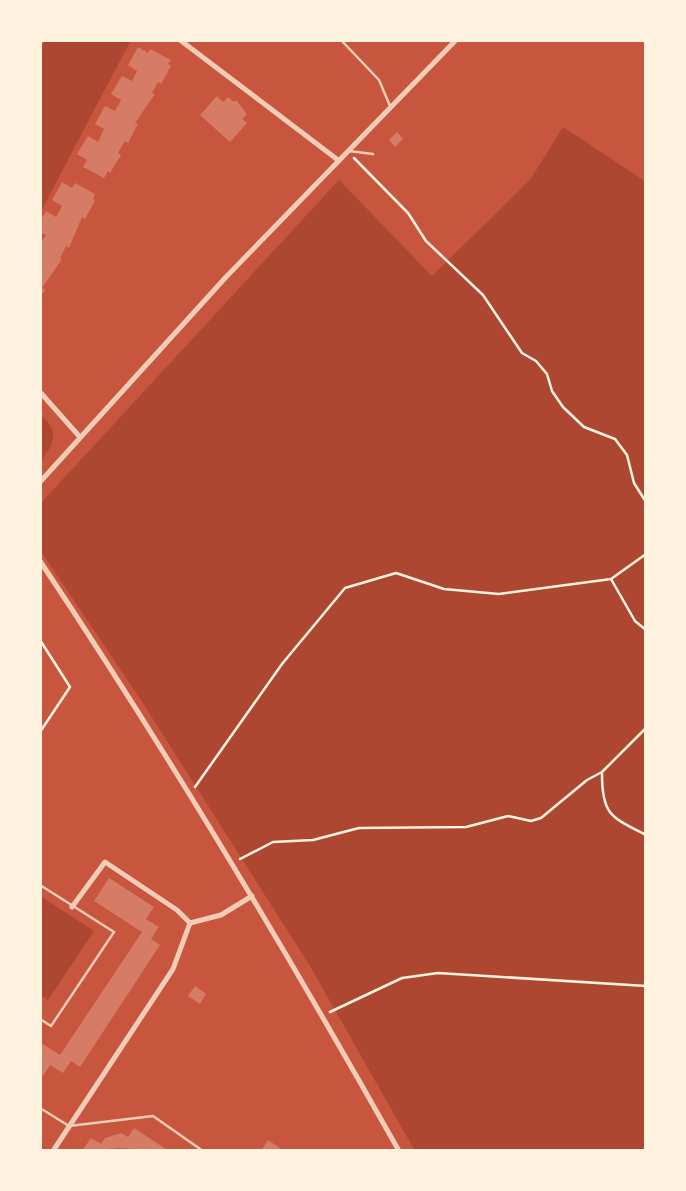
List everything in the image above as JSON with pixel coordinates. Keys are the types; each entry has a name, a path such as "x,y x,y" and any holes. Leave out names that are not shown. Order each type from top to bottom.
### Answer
{"street":[{"path":"180,40 338,160"},
{"path":"40,482 79,436 346,151 456,40"},
{"path":"40,392 79,436"},
{"path":"40,561 191,793 324,1015 399,1151"},
{"path":"72,907 105,862 177,910 190,923"},
{"path":"190,923 221,915 252,896"},
{"path":"53,1151 173,969 190,923"}],"lane":[{"path":"341,40 379,80 390,106"},
{"path":"346,151 373,154"},
{"path":"40,885 114,932 51,1026 40,1019"},
{"path":"40,1108 69,1126 153,1116 200,1150"}],"path":[{"path":"346,151 408,213 426,241 483,295 522,353 536,361 547,374 552,391 563,407 584,427 615,439 627,455 634,482 646,502"},
{"path":"191,793 282,664 345,588 396,573 444,589 499,594 611,579 646,554"},
{"path":"611,579 635,621 646,630"},
{"path":"40,640 70,687 40,732"},
{"path":"232,863 273,842 313,840 359,828 466,827 508,816 531,821 541,818 587,780 602,772 646,728"},
{"path":"602,772 602,800 612,818 646,835"},
{"path":"324,1015 402,978 438,973 646,986"}],"shaded area":[{"path":"45,40 131,40 40,213 40,56"},
{"path":"563,127 646,182 646,1151 415,1151 310,966 137,694 40,550 40,504 339,180 432,276 530,180"},
{"path":"40,415 51,426 53,437 49,449 40,461"},
{"path":"40,896 94,931 48,1000 40,995"}],"building":[{"path":"138,47 148,53 150,49 171,60 168,64 171,66 161,84 158,82 152,93 155,94 135,123 138,124 128,143 125,141 118,153 121,155 104,178 83,167 87,160 77,154 88,136 98,142 104,129 95,124 105,106 115,111 121,100 111,94 122,76 132,81 137,71 128,65"},
{"path":"217,96 223,102 228,97 234,102 236,100 247,114 242,119 247,123 230,142 200,115"},
{"path":"397,132 403,139 395,147 389,140"},
{"path":"62,182 72,188 75,183 95,194 95,201 85,219 82,217 69,248 66,246 60,258 62,259 42,288 45,290 40,298 40,244 46,235 40,232 40,221 46,211 56,217 62,206 52,200"},
{"path":"109,878 154,907 146,919 159,927 151,939 160,945 80,1067 71,1061 63,1073 50,1065 43,1076 40,1074 40,1042 60,1055 142,932 94,901"},
{"path":"195,986 206,994 200,1004 188,996"},
{"path":"134,1128 169,1151 119,1148 82,1151 91,1138 101,1144 105,1138 121,1133 128,1137"},
{"path":"268,1140 284,1151 261,1151"}]}
